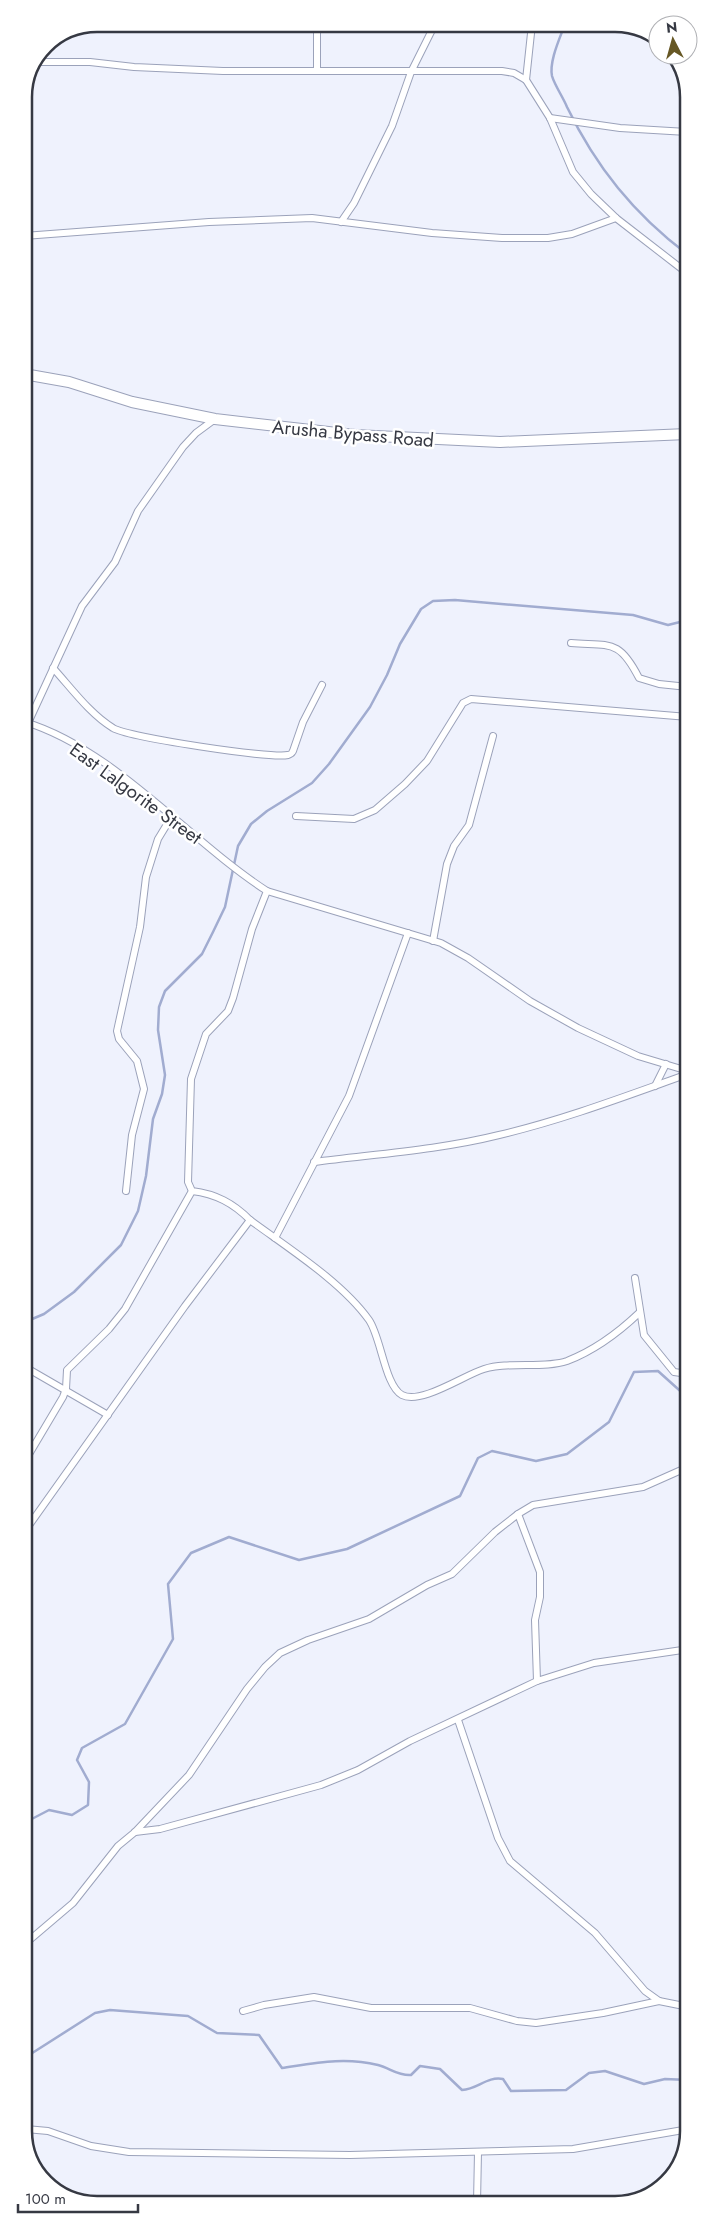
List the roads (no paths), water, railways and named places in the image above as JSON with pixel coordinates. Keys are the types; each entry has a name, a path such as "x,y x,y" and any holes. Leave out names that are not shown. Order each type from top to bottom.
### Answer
{"main road":[{"name":"Arusha Bypass Road","path":"32,375 69,382 132,402 215,419 355,435 500,442 680,434"}],"street":[{"path":"317,32 317,70"},
{"path":"341,222 354,203 392,126 411,72 431,33"},
{"path":"526,80 531,33"},
{"path":"42,62 90,62 195,70 411,72 450,69 514,73 526,80 550,118 573,172 591,194 616,218 680,268"},
{"path":"550,118 581,124 680,131"},
{"path":"32,235 209,222 312,218 432,233 502,238 548,238 572,234 616,218"},
{"path":"32,711 82,606 115,562 142,504 183,446 215,419"},
{"path":"571,642 613,646 626,654 639,678 659,684 680,686"},
{"path":"54,668 100,720 115,730 135,736 285,756 293,751 302,722 322,684"},
{"path":"296,816 354,818 375,810 405,784 427,761 463,703 471,698 680,715"},
{"name":"East Lalgorite Street","path":"32,726 78,747 172,816 218,855 267,891 433,941 468,958 530,1001 578,1028 638,1056 680,1070"},
{"path":"433,941 447,864 454,846 468,825 494,736"},
{"path":"126,1191 132,1135 144,1089 137,1061 119,1039 117,1031 140,927 146,877 158,839 172,816"},
{"path":"192,1191 188,1182 191,1078 206,1034 228,1011 252,929 267,891"},
{"path":"275,1238 349,1096 408,933"},
{"path":"655,1086 666,1064"},
{"path":"314,1162 460,1144 499,1135 588,1110 680,1076"},
{"path":"192,1191 212,1194 227,1202 348,1294 370,1320 378,1336 393,1386 401,1395 409,1397 438,1390 485,1369 564,1362 596,1345 639,1313"},
{"path":"32,1449 66,1389 67,1370 109,1329 125,1309 192,1191"},
{"path":"32,1522 185,1306 250,1220"},
{"path":"634,1278 644,1335 650,1345 674,1372 680,1373"},
{"path":"32,1371 108,1414"},
{"path":"32,1938 73,1903 118,1846 135,1832 189,1774 247,1689 264,1667 280,1653 308,1640 369,1619 420,1589 452,1574 495,1532 518,1514 534,1505 643,1486 680,1470"},
{"path":"518,1514 540,1572 540,1598 536,1620 537,1681"},
{"path":"135,1832 160,1829 321,1784 358,1770 410,1741 458,1720 537,1681 594,1663 680,1650"},
{"path":"458,1720 498,1838 510,1861 594,1932 636,1982 659,2001"},
{"path":"243,2012 264,2005 314,1997 370,2008 470,2008 516,2021 536,2023 603,2013 659,2001 680,2005"},
{"path":"32,2130 48,2132 91,2146 129,2152 350,2155 573,2149 680,2131"},
{"path":"477,2196 478,2152"}],"waterway":[{"path":"562,33 553,57 552,76 578,129 604,169 633,206 680,248"},
{"path":"32,1319 44,1314 74,1292 121,1245 138,1211 146,1176 153,1119 162,1094 165,1075 158,1030 159,1007 165,991 202,954 225,907 238,846 251,824 267,811 312,783 329,764 370,707 387,675 400,644 421,609 433,601 455,600 633,615 668,625 680,622"},
{"path":"32,1819 49,1810 72,1815 88,1805 89,1782 77,1760 82,1748 125,1724 173,1639 168,1584 191,1553 229,1537 299,1560 347,1549 460,1496 478,1458 492,1451 536,1461 567,1454 609,1422 634,1372 658,1371 680,1391"},
{"path":"32,2053 95,2013 110,2010 188,2016 217,2033 259,2035 282,2068 307,2064 353,2061 378,2065 398,2073 411,2075 420,2066 440,2069 462,2090 492,2079 503,2079 511,2091 566,2090 589,2073 605,2071 644,2084 665,2079 680,2080"}]}
